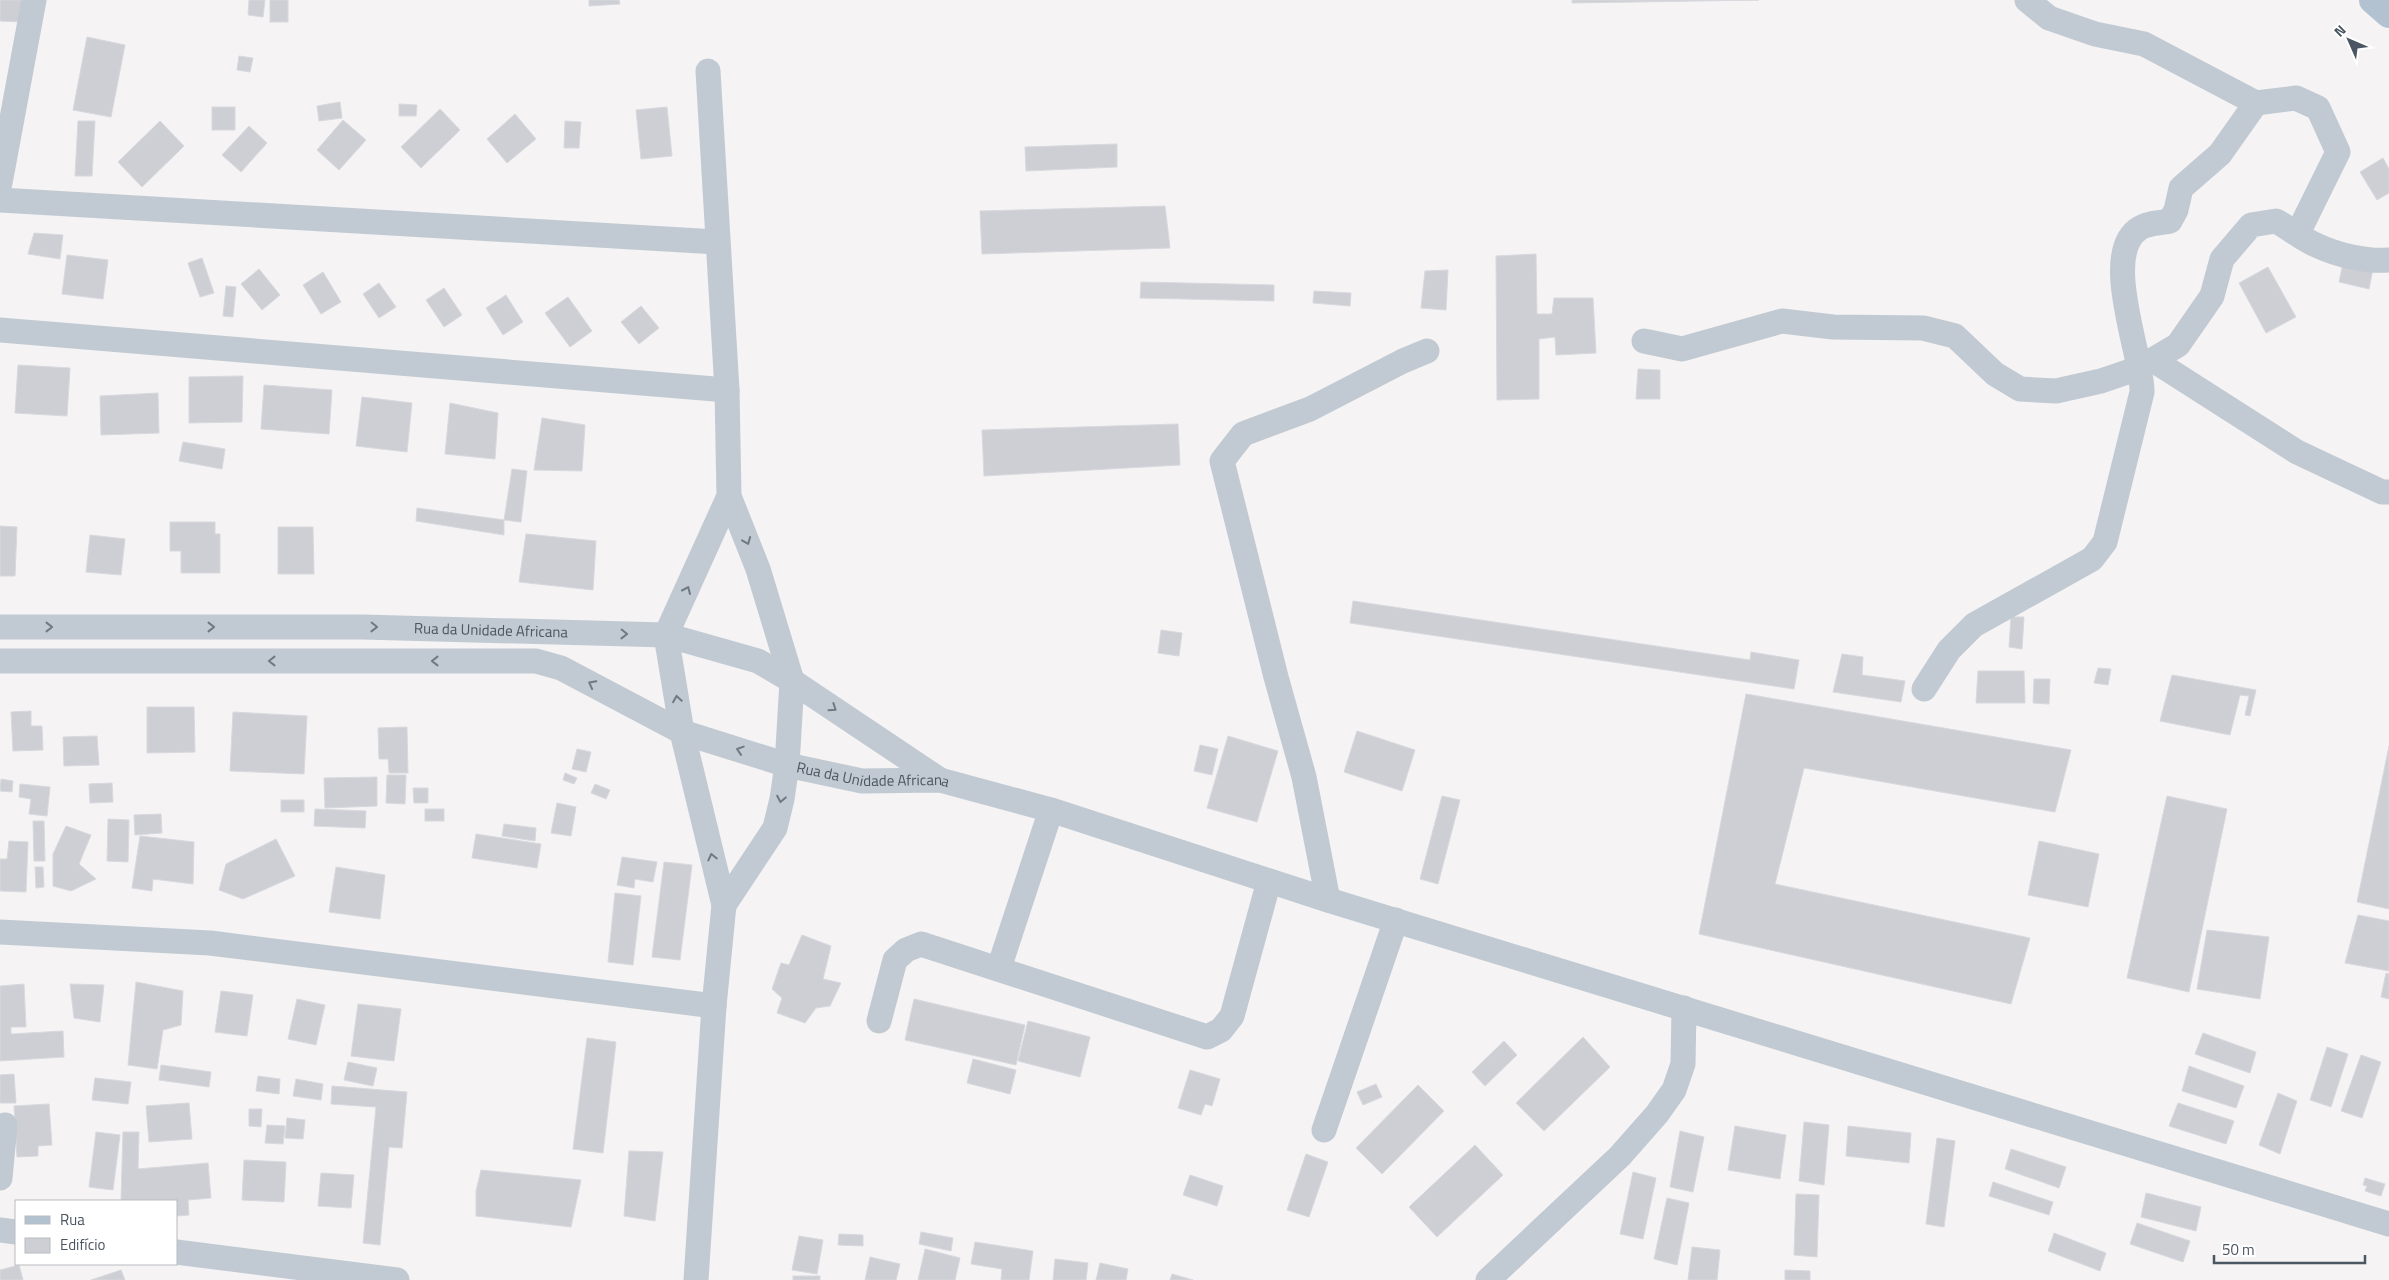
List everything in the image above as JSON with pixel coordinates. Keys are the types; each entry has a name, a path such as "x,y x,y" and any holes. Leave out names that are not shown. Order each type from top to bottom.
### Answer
{"main road":[{"path":"2372,0 2389,14"}],"street":[{"path":"0,183 34,0"},
{"path":"2027,0 2049,18 2095,34 2144,44 2256,103 2296,98 2318,108 2338,152 2298,233"},
{"path":"708,71 727,390 729,496 758,569 792,681 787,765 775,828 724,905"},
{"path":"2256,103 2220,154 2181,188 2176,210 2170,221 2140,228 2124,247 2123,282 2128,325 2146,364 2297,452 2382,492 2389,492"},
{"path":"0,200 717,242"},
{"path":"1644,341 1682,349 1782,321 1833,327 1923,328 1955,336 1995,374 2020,389 2056,391 2101,381 2146,364 2178,345 2212,296 2222,259 2250,225 2276,220 2314,244 2331,251 2377,261 2389,260"},
{"path":"0,330 727,390"},
{"path":"1328,900 1304,777 1276,677 1222,461 1243,434 1310,409 1403,361 1427,351"},
{"path":"1924,689 1949,650 1974,625 2092,559 2105,542 2142,392 2142,380 2146,364"},
{"path":"696,1280 714,1006 724,905 682,732 666,635 729,496"},
{"name":"Rua da Unidade Africana","path":"0,627 362,627 666,635 758,661 792,681 940,780"},
{"name":"Rua da Unidade Africana","path":"0,661 536,661 561,668 682,732 787,765 862,781 940,780"},
{"path":"940,780 1050,810 1328,900 2389,1224"},
{"path":"999,968 1050,810"},
{"path":"879,1021 895,960 906,950 921,944 1207,1037 1221,1030 1232,1016 1269,881"},
{"path":"1324,1130 1396,920"},
{"path":"0,932 210,943 714,1006"},
{"path":"1488,1280 1620,1156 1657,1114 1674,1090 1683,1064 1684,1008"},
{"path":"0,1178 5,1125"},
{"path":"0,1230 15,1232"},
{"path":"178,1252 366,1278 398,1280"}],"building":[{"path":"0,0 24,0 21,22 0,21"},
{"path":"249,0 265,0 263,17 248,15"},
{"path":"270,0 288,0 288,22 270,22"},
{"path":"589,0 619,0 620,4 589,6"},
{"path":"1572,0 1759,0 1572,3"},
{"path":"87,37 125,45 111,117 73,110"},
{"path":"239,56 253,58 250,72 237,70"},
{"path":"340,102 342,118 319,121 317,106"},
{"path":"399,104 417,105 416,116 399,116"},
{"path":"212,107 235,107 235,130 212,130"},
{"path":"667,107 672,156 641,159 636,110"},
{"path":"440,109 460,130 421,168 401,147"},
{"path":"515,114 536,139 507,163 487,139"},
{"path":"343,120 366,140 339,170 317,150"},
{"path":"78,121 95,121 92,176 75,176"},
{"path":"160,121 184,146 142,187 118,162"},
{"path":"565,121 581,122 579,148 564,148"},
{"path":"249,126 267,143 241,172 222,155"},
{"path":"1117,144 1117,167 1026,171 1025,147"},
{"path":"2383,158 2389,169 2389,193 2377,200 2360,172"},
{"path":"1165,206 1170,248 982,254 980,211"},
{"path":"34,233 63,235 60,259 28,254"},
{"path":"1536,254 1537,314 1552,314 1554,298 1593,298 1596,353 1556,355 1555,337 1539,339 1539,399 1497,400 1496,256"},
{"path":"67,255 108,260 103,299 62,294"},
{"path":"202,258 214,293 200,297 188,263"},
{"path":"2343,263 2373,269 2369,289 2339,282"},
{"path":"2268,267 2296,317 2266,333 2239,283"},
{"path":"259,269 280,295 262,310 241,284"},
{"path":"1448,270 1446,310 1421,308 1425,271"},
{"path":"323,272 341,302 321,314 303,285"},
{"path":"1141,282 1274,285 1274,301 1140,298"},
{"path":"379,283 396,307 379,318 363,294"},
{"path":"226,286 236,287 233,317 223,316"},
{"path":"444,288 462,315 444,327 426,300"},
{"path":"1314,291 1351,293 1350,306 1313,303"},
{"path":"506,295 523,322 503,335 486,308"},
{"path":"568,297 592,331 570,347 545,313"},
{"path":"641,306 659,328 639,344 621,322"},
{"path":"18,365 70,368 67,416 15,413"},
{"path":"1638,369 1660,370 1660,399 1636,399"},
{"path":"243,376 242,422 189,423 189,377"},
{"path":"264,385 332,390 329,434 261,429"},
{"path":"158,393 159,433 101,435 100,396"},
{"path":"362,397 412,403 407,452 356,446"},
{"path":"450,403 498,413 495,459 445,454"},
{"path":"542,418 585,425 582,471 534,470"},
{"path":"1178,424 1180,465 984,476 982,430"},
{"path":"183,442 225,449 222,469 179,461"},
{"path":"512,469 527,471 521,522 504,520"},
{"path":"417,508 504,520 504,535 416,521"},
{"path":"170,522 215,522 215,534 220,534 220,573 181,573 181,551 170,551"},
{"path":"0,526 17,527 15,576 0,576"},
{"path":"278,527 313,527 314,574 278,574"},
{"path":"526,534 596,541 593,590 519,582"},
{"path":"90,535 125,539 121,575 86,572"},
{"path":"1353,601 1750,660 1751,652 1799,660 1794,689 1350,623"},
{"path":"2011,617 2024,617 2022,649 2009,647"},
{"path":"1161,630 1182,633 1179,656 1158,653"},
{"path":"1842,654 1863,657 1862,675 1905,681 1901,702 1833,692"},
{"path":"2098,668 2111,669 2108,685 2094,683"},
{"path":"1978,671 2024,671 2025,703 1976,703"},
{"path":"2172,675 2256,690 2250,716 2245,715 2249,696 2240,695 2230,735 2160,721"},
{"path":"2034,679 2050,679 2049,704 2033,703"},
{"path":"1746,694 2071,750 2055,812 1804,768 1775,884 2030,938 2011,1004 1699,934"},
{"path":"147,707 194,707 195,752 147,753"},
{"path":"31,711 31,726 42,726 43,750 13,751 11,712"},
{"path":"233,712 307,716 304,774 230,771"},
{"path":"407,727 408,773 389,773 388,759 379,759 378,728"},
{"path":"1357,731 1415,750 1402,791 1344,772"},
{"path":"97,736 99,765 64,766 63,737"},
{"path":"1228,736 1278,751 1257,822 1207,808"},
{"path":"1200,745 1218,749 1212,775 1194,771"},
{"path":"2389,746 2389,909 2357,902"},
{"path":"577,749 591,752 586,772 572,769"},
{"path":"565,773 577,778 574,784 563,780"},
{"path":"387,775 406,775 405,804 386,803"},
{"path":"377,777 377,806 325,808 324,778"},
{"path":"1,779 13,781 12,792 0,791"},
{"path":"112,783 113,802 90,803 89,784"},
{"path":"20,784 50,787 47,816 29,814 31,799 19,797"},
{"path":"595,784 610,790 606,799 591,793"},
{"path":"413,788 428,788 428,803 414,803"},
{"path":"1442,796 1460,800 1438,884 1420,879"},
{"path":"2167,796 2227,809 2189,992 2127,978"},
{"path":"281,800 304,800 304,812 281,812"},
{"path":"557,803 576,807 571,836 551,833"},
{"path":"315,809 366,811 365,828 314,826"},
{"path":"425,809 444,809 444,821 425,821"},
{"path":"161,814 162,833 135,835 134,815"},
{"path":"108,819 129,820 128,862 107,861"},
{"path":"33,821 44,821 45,861 34,861"},
{"path":"504,824 536,828 535,841 502,836"},
{"path":"66,826 91,835 79,864 96,879 71,891 53,886 53,854"},
{"path":"476,834 541,844 537,868 472,858"},
{"path":"140,836 194,842 193,884 153,879 152,891 132,888"},
{"path":"276,839 295,876 243,899 219,890 226,864"},
{"path":"9,841 28,842 26,892 0,891 0,859 7,859"},
{"path":"2039,841 2099,854 2088,907 2028,895"},
{"path":"622,857 657,862 653,882 635,879 634,888 617,885"},
{"path":"664,862 692,865 680,960 652,957"},
{"path":"35,867 43,867 44,887 36,888"},
{"path":"336,867 385,875 380,919 329,912"},
{"path":"615,893 641,896 633,965 608,962"},
{"path":"2358,915 2389,921 2389,971 2345,963"},
{"path":"2207,930 2269,937 2260,999 2197,989"},
{"path":"802,935 831,946 823,979 841,983 830,1006 816,1008 805,1023 777,1013 782,998 772,989 781,963 789,965"},
{"path":"2386,973 2389,974 2389,999 2381,997"},
{"path":"136,982 183,991 181,1025 163,1030 157,1069 128,1065"},
{"path":"24,984 26,1027 11,1027 11,1034 63,1031 64,1057 0,1061 0,986"},
{"path":"70,984 104,985 100,1022 74,1018"},
{"path":"221,991 253,995 247,1036 215,1032"},
{"path":"297,999 325,1005 316,1045 288,1039"},
{"path":"914,999 1025,1025 1016,1065 905,1040"},
{"path":"358,1004 401,1009 394,1061 351,1056"},
{"path":"1028,1021 1090,1037 1080,1077 1018,1061"},
{"path":"2203,1033 2256,1052 2250,1073 2195,1054"},
{"path":"1583,1037 1610,1067 1544,1131 1516,1103"},
{"path":"587,1038 616,1042 603,1153 573,1149"},
{"path":"1504,1041 1517,1055 1485,1086 1472,1072"},
{"path":"2327,1047 2348,1054 2331,1107 2310,1100"},
{"path":"2361,1055 2381,1062 2362,1118 2341,1111"},
{"path":"973,1059 1016,1070 1010,1094 967,1083"},
{"path":"348,1062 377,1068 373,1086 344,1080"},
{"path":"161,1065 211,1072 209,1087 159,1080"},
{"path":"2189,1066 2244,1086 2236,1108 2182,1091"},
{"path":"1190,1070 1220,1079 1212,1106 1205,1104 1201,1115 1178,1108"},
{"path":"14,1074 16,1103 0,1103 0,1075"},
{"path":"258,1076 280,1079 279,1094 256,1091"},
{"path":"95,1078 131,1082 128,1104 92,1100"},
{"path":"296,1079 323,1084 321,1100 293,1096"},
{"path":"1376,1084 1382,1097 1363,1105 1357,1092"},
{"path":"1418,1085 1444,1111 1382,1174 1356,1148"},
{"path":"332,1086 407,1092 402,1148 389,1147 380,1245 363,1243 376,1107 331,1104"},
{"path":"2278,1093 2297,1101 2280,1154 2259,1145"},
{"path":"189,1103 192,1139 149,1142 146,1106"},
{"path":"2178,1103 2234,1121 2226,1144 2169,1126"},
{"path":"49,1104 52,1145 38,1146 38,1156 17,1157 14,1106"},
{"path":"249,1109 262,1109 261,1127 249,1126"},
{"path":"287,1118 305,1120 303,1139 285,1138"},
{"path":"1804,1122 1829,1125 1824,1185 1799,1181"},
{"path":"267,1125 285,1126 283,1144 265,1143"},
{"path":"1735,1126 1786,1135 1780,1179 1728,1170"},
{"path":"1848,1126 1911,1133 1909,1163 1846,1156"},
{"path":"1680,1131 1704,1137 1693,1192 1670,1187"},
{"path":"96,1132 120,1135 113,1190 89,1187"},
{"path":"123,1132 139,1132 138,1169 208,1163 211,1198 188,1200 189,1215 178,1216 178,1200 121,1200"},
{"path":"1937,1138 1955,1141 1944,1227 1926,1224"},
{"path":"1475,1145 1503,1175 1437,1237 1409,1207"},
{"path":"2011,1149 2066,1167 2059,1188 2005,1169"},
{"path":"629,1151 663,1152 655,1221 624,1216"},
{"path":"1306,1154 1328,1162 1309,1217 1287,1210"},
{"path":"244,1160 286,1162 284,1202 242,1200"},
{"path":"481,1170 581,1180 571,1227 476,1216 476,1191"},
{"path":"1633,1172 1656,1178 1643,1239 1620,1234"},
{"path":"321,1173 354,1175 351,1208 318,1206"},
{"path":"1190,1175 1223,1186 1217,1206 1183,1195"},
{"path":"2365,1178 2385,1184 2381,1196 2365,1191 2367,1186 2363,1185"},
{"path":"1993,1182 2053,1202 2049,1215 1989,1196"},
{"path":"2146,1193 2201,1207 2196,1231 2141,1217"},
{"path":"1796,1194 1819,1195 1817,1257 1794,1255"},
{"path":"1667,1198 1689,1203 1677,1265 1654,1259"},
{"path":"2137,1223 2190,1241 2183,1262 2130,1244"},
{"path":"921,1232 953,1238 951,1251 919,1244"},
{"path":"2054,1233 2106,1253 2100,1271 2048,1251"},
{"path":"839,1234 863,1235 863,1246 838,1245"},
{"path":"799,1236 823,1240 817,1274 792,1270"},
{"path":"975,1242 1033,1251 1029,1280 1001,1280 1002,1269 971,1264"},
{"path":"1692,1247 1720,1250 1717,1280 1688,1280"},
{"path":"925,1249 960,1258 955,1280 918,1280"},
{"path":"870,1257 900,1264 896,1280 865,1280"},
{"path":"1055,1259 1088,1263 1086,1280 1053,1280"},
{"path":"1100,1263 1128,1269 1126,1280 1096,1280"},
{"path":"19,1265 23,1280 0,1280 0,1270"},
{"path":"121,1270 125,1280 91,1280"},
{"path":"1785,1270 1810,1271 1810,1280 1785,1280"},
{"path":"1172,1274 1193,1280 1170,1280"},
{"path":"793,1276 820,1276 820,1280 793,1280"}]}
